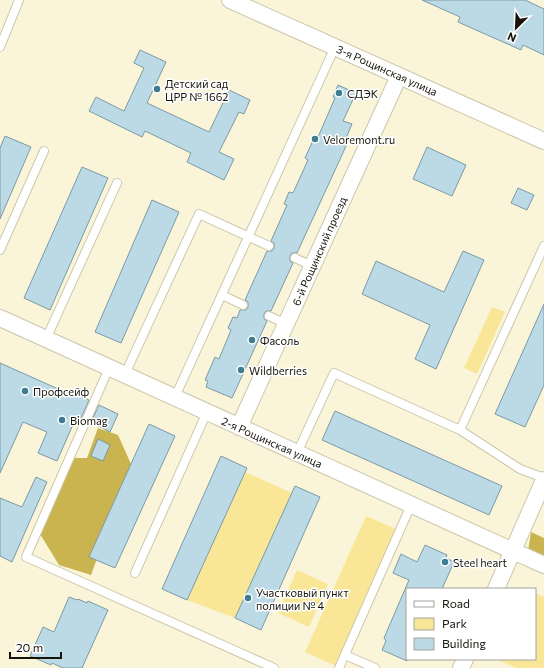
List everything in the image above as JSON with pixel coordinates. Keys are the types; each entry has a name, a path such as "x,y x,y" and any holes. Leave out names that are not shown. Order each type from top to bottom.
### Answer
{"street":[{"name":"3-я Рощинская улица","path":"234,1 544,141"},
{"name":"6-й Рощинский проезд","path":"239,427 399,76"},
{"name":"2-я Рощинская улица","path":"0,318 544,565"},
{"path":"496,588 544,479"}],"lane":[{"path":"0,47 19,0"},
{"path":"175,397 334,47"},
{"path":"0,250 44,151"},
{"path":"46,339 117,183"},
{"path":"125,374 199,214 269,246"},
{"path":"460,430 544,246"},
{"path":"295,258 312,266"},
{"path":"222,295 243,305"},
{"path":"269,316 286,324"},
{"path":"109,368 26,557 274,668"},
{"path":"298,453 334,373 460,430 520,469 544,479"},
{"path":"135,573 207,412"},
{"path":"339,668 411,505"},
{"path":"345,655 375,668"}],"green space":[{"path":"492,307 505,312 477,374 464,368"},
{"path":"245,472 292,493 235,618 187,600"},
{"path":"366,516 396,529 336,666 305,652"},
{"path":"297,570 328,584 309,627 278,613"},
{"path":"536,593 544,597 544,668 516,668 498,660 536,660"}],"shaded area":[{"path":"98,428 118,435 131,464 91,575 59,565 40,534 73,458 87,458"},
{"path":"531,532 544,538 544,558 528,551"}],"building":[{"path":"422,0 525,0 544,9 544,55 523,45 521,50 458,22 460,17"},
{"path":"140,50 166,62 147,103 209,132 229,90 250,100 244,114 239,112 219,152 234,159 224,180 187,162 191,153 145,131 142,137 89,111 96,97 124,111 144,68 134,63"},
{"path":"338,85 356,93 343,121 352,124 344,143 347,144 297,253 292,253 290,256 290,261 293,263 271,311 266,311 264,314 264,319 267,321 232,398 206,387 208,381 205,380 215,357 219,359 231,330 228,328 233,317 237,318 240,310 246,310 248,307 248,302 245,300 267,251 272,251 274,248 274,243 271,241 287,205 284,204 289,192 293,193 308,160 305,158 315,136 318,137 335,98 333,97"},
{"path":"5,136 31,147 0,219 0,148"},
{"path":"427,147 466,165 452,196 413,179"},
{"path":"82,167 108,178 50,310 24,298"},
{"path":"518,188 534,195 527,210 511,203"},
{"path":"152,200 179,212 121,343 95,332"},
{"path":"463,251 484,260 436,369 415,359 430,325 362,294 376,261 444,292"},
{"path":"544,304 544,385 525,427 495,414"},
{"path":"0,363 65,392 66,390 89,400 81,418 79,417 77,421 75,420 57,461 38,453 47,432 23,422 0,473"},
{"path":"99,405 118,414 110,432 91,422"},
{"path":"335,411 502,486 489,515 322,440"},
{"path":"149,424 175,436 115,568 89,557"},
{"path":"98,439 110,445 103,461 91,456"},
{"path":"221,456 247,468 187,600 162,589"},
{"path":"36,477 47,482 12,562 0,556 0,498 22,507"},
{"path":"295,486 320,497 261,630 235,618"},
{"path":"425,545 447,555 446,558 454,562 442,588 406,588 407,661 382,650 386,641 384,638 409,580 393,573 401,554 417,562"},
{"path":"69,597 87,603 88,601 108,610 82,668 63,668 52,663 51,665 30,656 43,627 54,632"}],"place":[{"name":"Детский сад ЦРР № 1662","path":"157,89"},
{"name":"СДЭК","path":"339,93"},
{"name":"Veloremont.ru","path":"315,139"},
{"name":"Фасоль","path":"252,340"},
{"name":"Wildberries","path":"241,370"},
{"name":"Профсейф","path":"25,391"},
{"name":"Biomag","path":"62,420"},
{"name":"Steel heart","path":"445,562"},
{"name":"Участковый пункт полиции № 4","path":"248,598"}]}
